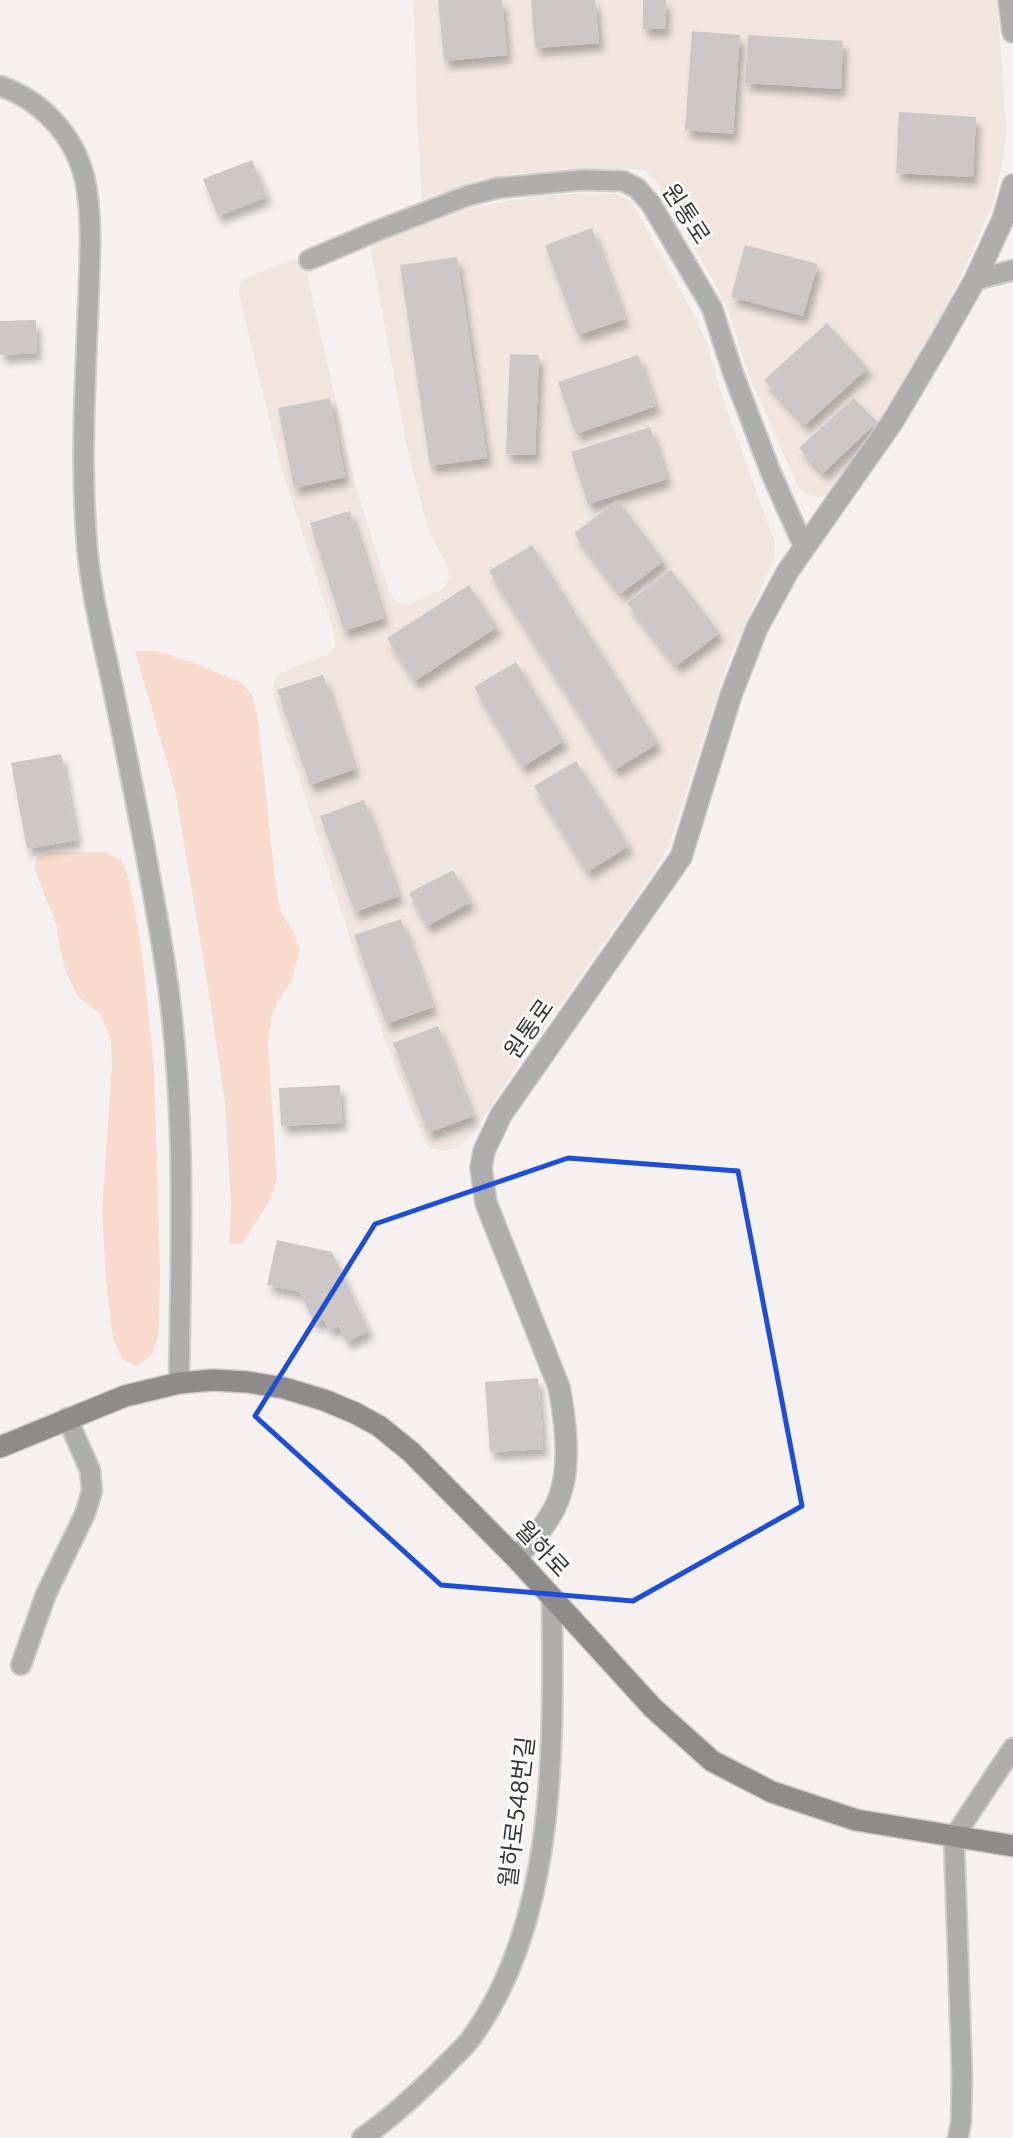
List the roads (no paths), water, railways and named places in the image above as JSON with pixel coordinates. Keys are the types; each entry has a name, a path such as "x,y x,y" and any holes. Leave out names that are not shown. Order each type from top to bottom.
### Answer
{"street":[{"path":"1009,0 1013,32"},
{"name":"원통로","path":"516,1558 553,1512 561,1494 565,1469 565,1414 559,1387 486,1203 481,1168 484,1151 501,1115 681,857 732,695 757,628 788,571 893,421 975,280 1003,219 1013,185"},
{"name":"월하로","path":"0,1447 125,1396 179,1382 247,1382 284,1388 324,1400 379,1426 411,1452 516,1558 653,1708 712,1761 772,1792 856,1820 1013,1846"}],"lane":[{"path":"0,86 33,103 58,125 74,149 84,177 89,274 85,416 86,534 91,581 143,837 174,1027 179,1090 182,1221 179,1382"},
{"name":"원통로","path":"309,260 467,196 498,188 582,180 623,181 637,188 651,204 712,308 761,448 804,547"},
{"path":"975,280 1013,270"},
{"path":"21,1665 46,1594 85,1514 92,1491 90,1470 67,1418"},
{"name":"월하로548번길","path":"362,2138 425,2086 468,2042 513,1964 529,1910 543,1844 553,1713 552,1598"},
{"path":"958,2138 962,2077 954,1837 1013,1748"}]}
